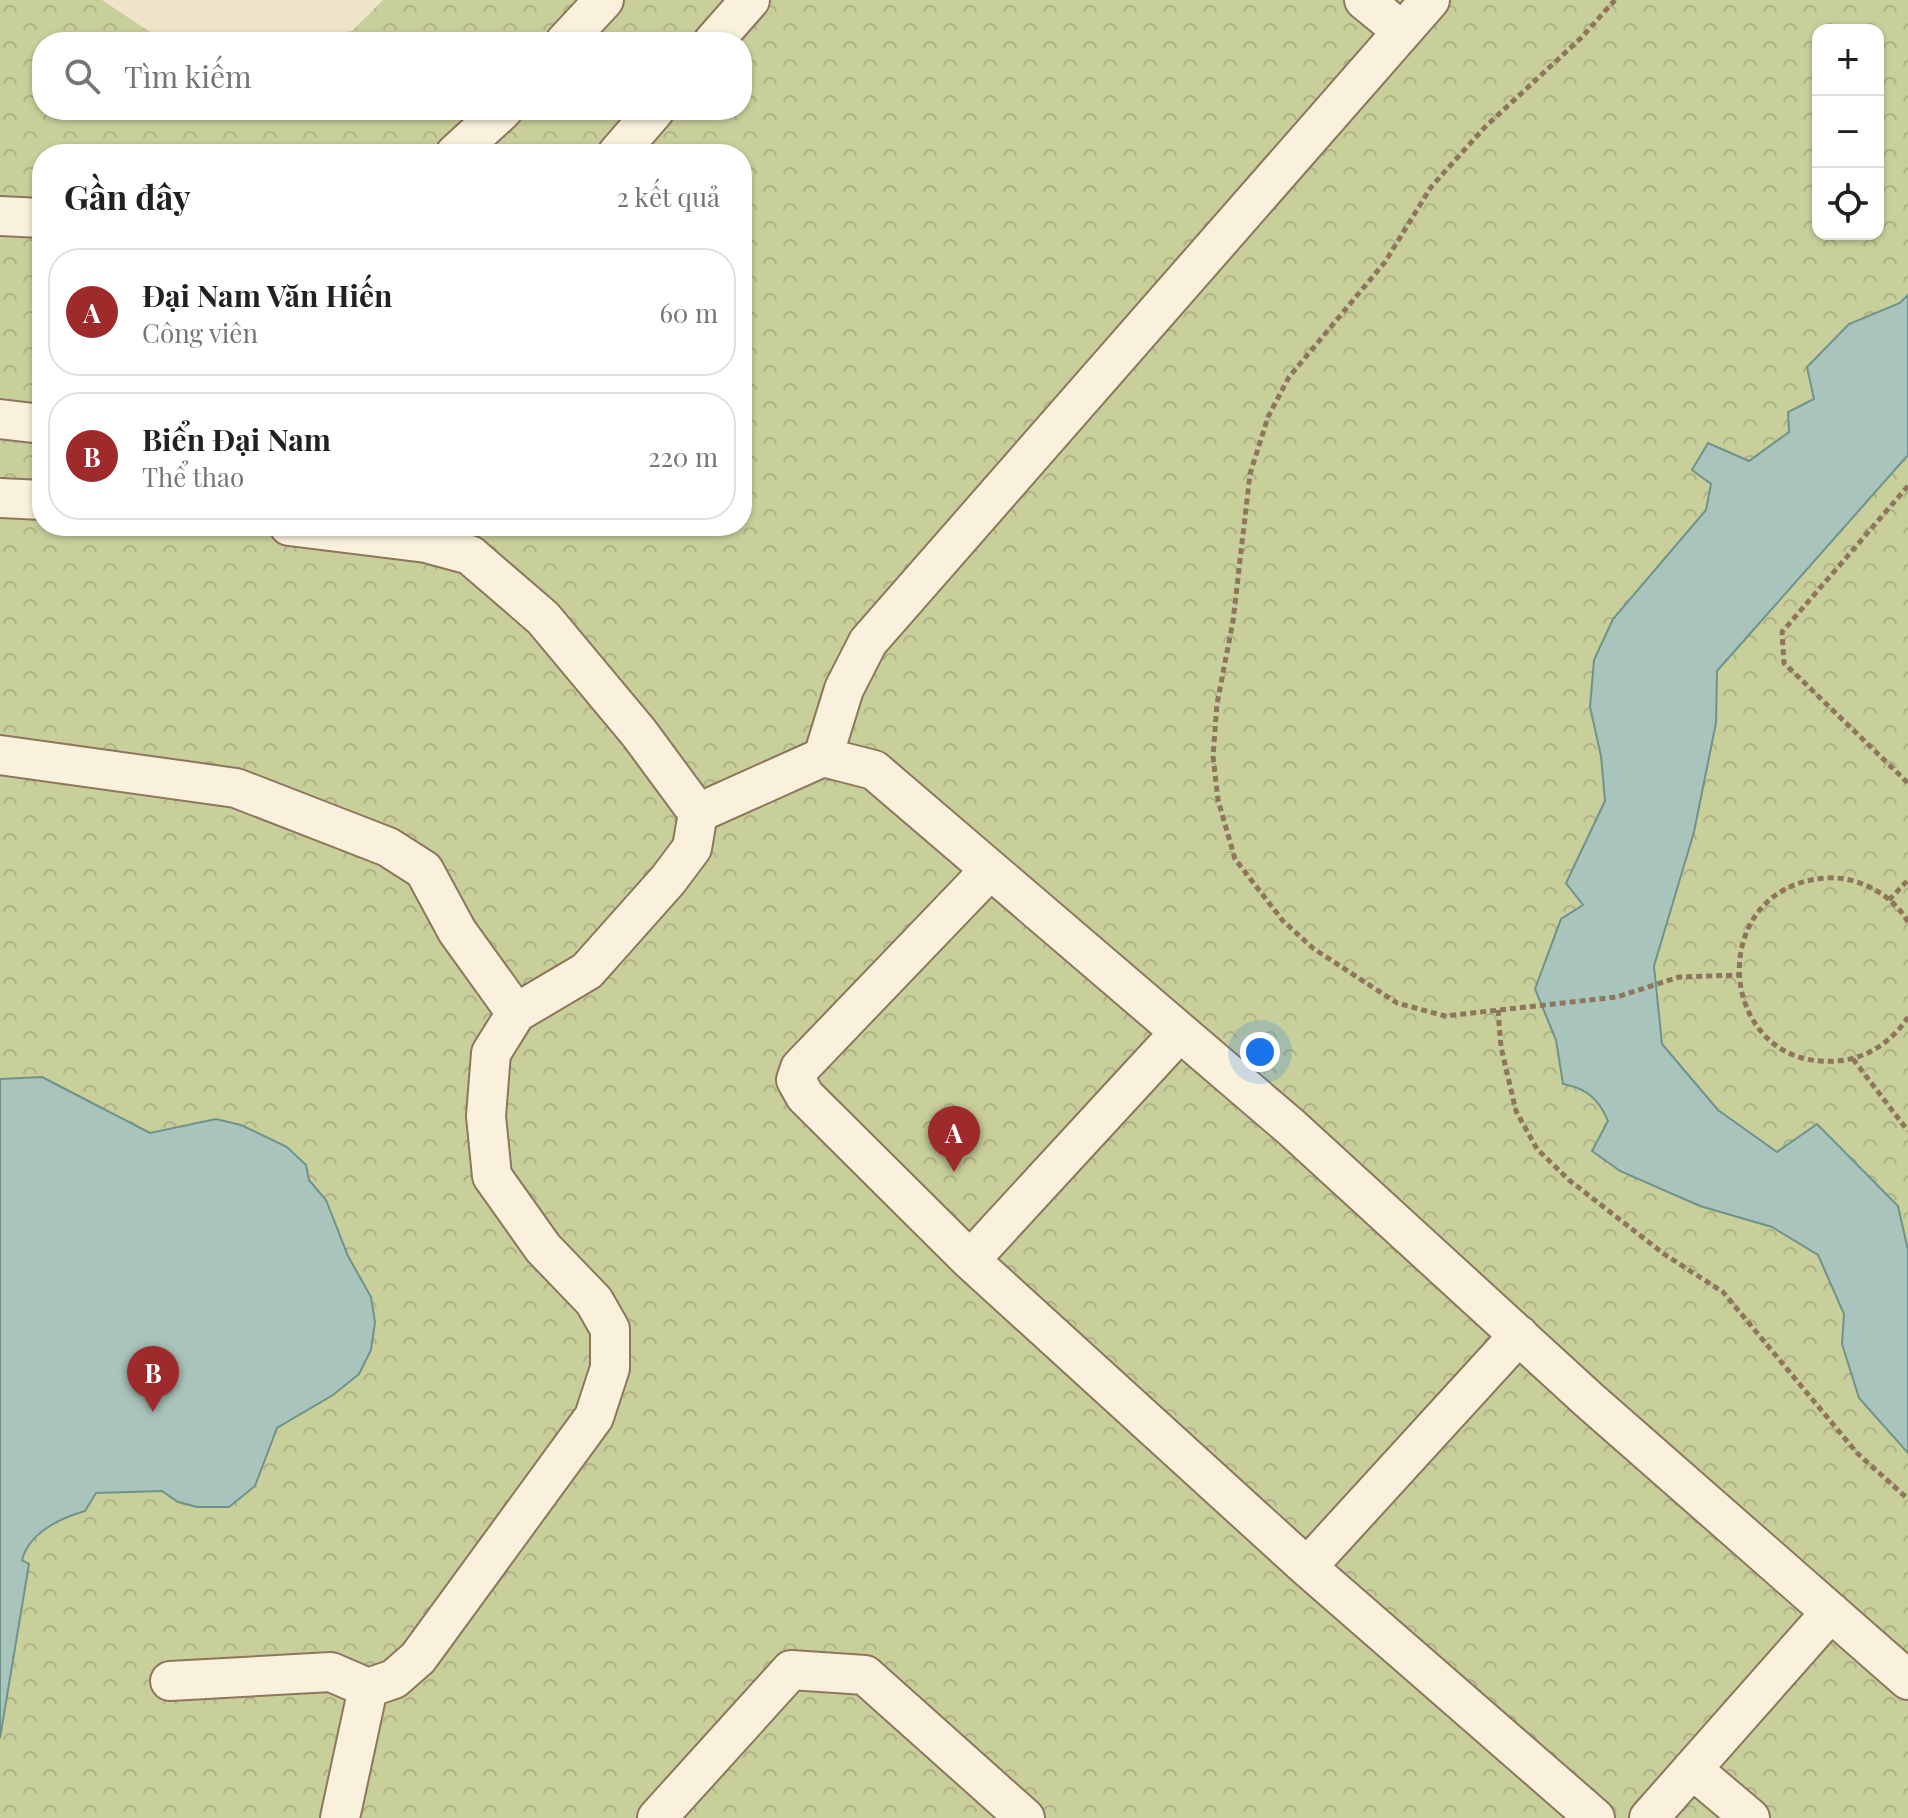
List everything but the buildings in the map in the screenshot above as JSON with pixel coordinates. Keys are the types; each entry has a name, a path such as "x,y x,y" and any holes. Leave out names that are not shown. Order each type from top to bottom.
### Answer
{"lane":[{"path":"574,32 604,0"},
{"path":"722,32 750,0"},
{"path":"1364,0 1402,31"},
{"path":"823,757 844,689 868,642 1430,0"},
{"path":"466,144 492,120"},
{"path":"626,144 646,120"},
{"path":"0,216 32,218"},
{"path":"0,419 32,423"},
{"path":"0,498 32,500"},
{"path":"170,1681 331,1672 368,1688 394,1679 418,1658 594,1417 610,1368 610,1329 594,1301 543,1248 492,1176 486,1116 491,1053 516,1013 587,971 668,880 692,848 698,813 639,733 543,618 470,555 426,543 370,536"},
{"path":"0,755 236,788 388,847 424,870 457,931 516,1013"},
{"path":"698,813 823,757 874,770 1292,1128 1519,1335 1908,1680"},
{"path":"990,870 800,1068 796,1080 805,1096 970,1260 1307,1567 1595,1818"},
{"path":"970,1260 1180,1032"},
{"path":"1307,1567 1519,1335"},
{"path":"1649,1818 1831,1612"},
{"path":"657,1818 791,1670 865,1675 1025,1818"},
{"path":"340,1818 368,1688"},
{"path":"1692,1769 1750,1818"}],"path":[{"path":"1615,0 1581,38 1485,127 1431,187 1385,262 1289,377 1268,417 1250,474 1233,621 1217,704 1214,771 1218,800 1235,859 1283,921 1314,949 1397,1003 1445,1016 1617,997 1679,977 1738,975"},
{"path":"1908,486 1782,632 1784,663 1908,783"},
{"path":"1908,922 1889,900 1850,880 1806,881 1785,889 1767,902 1753,919 1743,939 1738,975 1744,1004 1754,1024 1769,1040 1788,1053 1809,1059 1831,1062 1853,1059 1892,1038 1908,1017"},
{"path":"1889,900 1908,880"},
{"path":"1498,1010 1501,1047 1516,1111 1537,1149 1569,1180 1664,1254 1723,1292 1857,1453 1908,1499"},
{"path":"1853,1059 1908,1131"}],"green space":[{"path":"0,0 102,0 150,32 32,32 32,120 752,120 752,32 346,32 352,31 383,0 1908,0 1908,1818 0,1818"}],"water":[{"path":"1908,295 1908,455 1717,671 1716,723 1694,832 1654,966 1662,1044 1718,1110 1777,1152 1817,1124 1898,1206 1908,1250 1908,1453 1859,1398 1842,1344 1844,1314 1818,1255 1772,1227 1700,1206 1620,1171 1592,1151 1608,1121 1591,1096 1563,1084 1556,1040 1535,989 1561,919 1583,905 1566,883 1605,801 1601,756 1590,707 1594,660 1613,619 1706,510 1711,484 1692,470 1708,443 1749,461 1789,432 1788,412 1814,399 1807,367 1849,324 1900,303"},
{"path":"42,1077 150,1133 216,1119 241,1125 287,1147 306,1165 309,1180 326,1200 348,1256 371,1297 375,1322 371,1350 359,1374 333,1395 277,1428 255,1486 229,1507 197,1507 178,1502 162,1491 96,1493 85,1511 56,1522 38,1534 22,1560 29,1564 0,1738 0,1079"}],"place":[{"name":"Đại Nam Văn Hiến","path":"954,1172"},
{"name":"Biển Đại Nam","path":"153,1412"}]}
